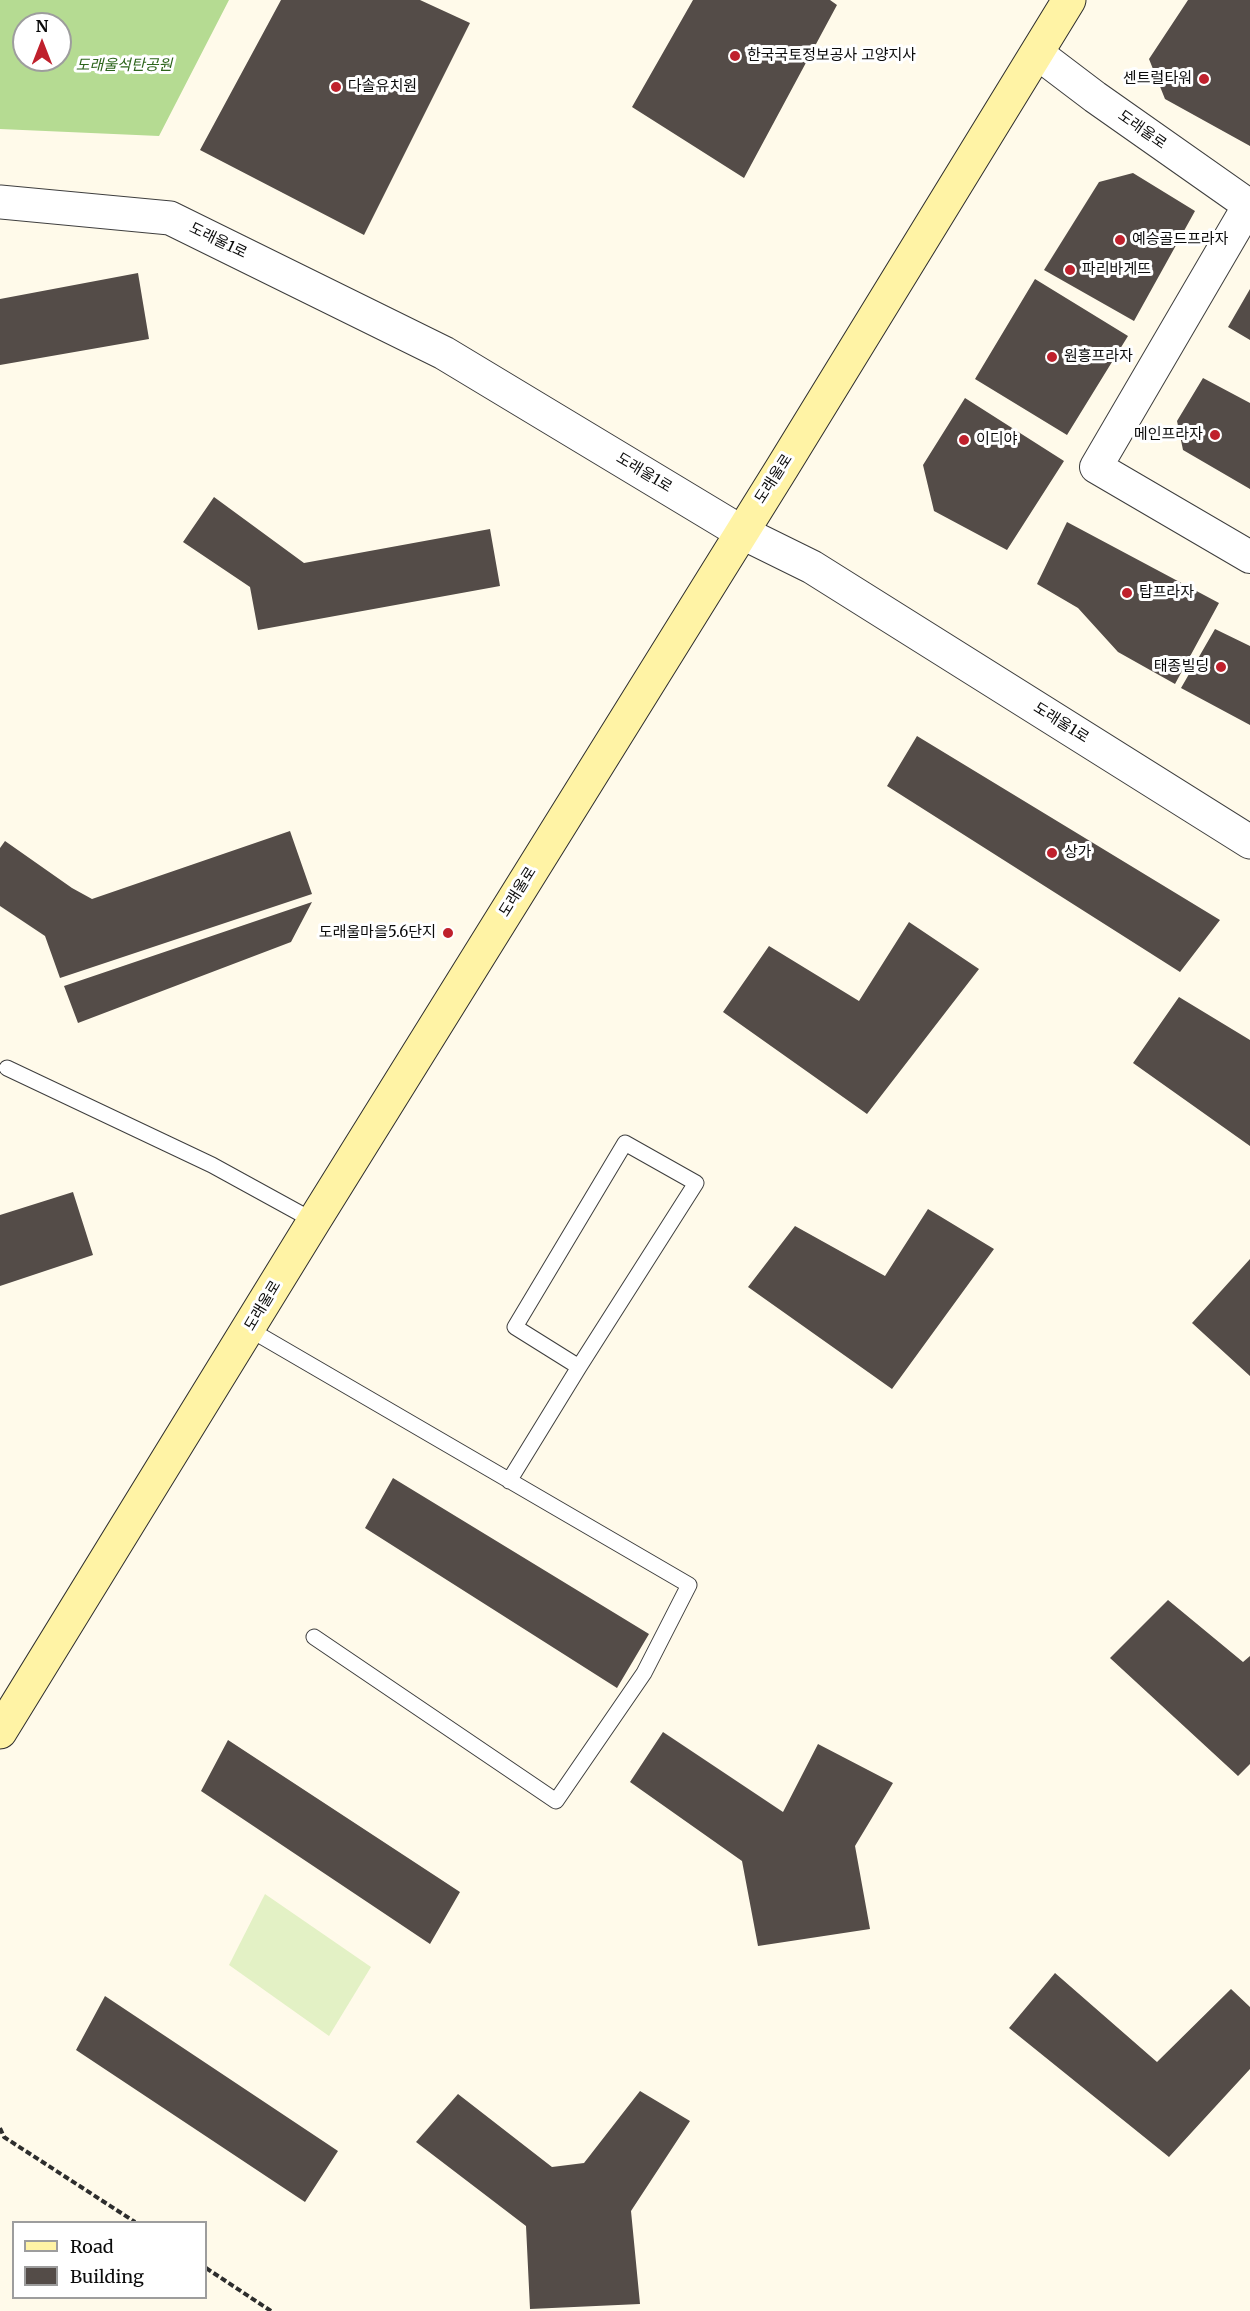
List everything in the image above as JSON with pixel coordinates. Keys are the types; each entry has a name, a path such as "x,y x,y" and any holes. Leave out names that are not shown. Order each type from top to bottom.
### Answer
{"main road":[{"name":"도래울로","path":"0,1732 1069,0"}],"street":[{"name":"도래울로","path":"1037,53 1095,97 1249,205 1096,467 1250,557"},
{"name":"도래울1로","path":"0,202 170,218 444,353 741,532 812,567 1250,842"}],"lane":[{"path":"7,1068 212,1165 314,1221"},
{"path":"509,1481 579,1366 696,1183 625,1143 515,1327 579,1366"},
{"path":"249,1329 689,1585 644,1673 556,1800 314,1637"}],"path":[{"path":"0,2127 4,2137 132,2221"},
{"path":"207,2269 271,2311"}],"green space":[{"name":"도래울석탄공원","path":"0,0 229,0 159,136 0,129"},
{"path":"265,1894 371,1967 329,2036 229,1965"}],"building":[{"name":"다솔유치원","path":"281,0 420,0 470,23 364,235 200,150"},
{"name":"한국국토정보공사 고양지사","path":"693,0 830,0 837,5 744,178 632,107"},
{"name":"센트럴타워","path":"1188,0 1250,0 1250,146 1165,99 1149,59"},
{"name":"예승골드프라자","path":"1133,173 1195,211 1134,321 1044,270 1099,182"},
{"path":"138,273 149,339 0,365 0,299"},
{"name":"원흥프라자","path":"1035,279 1128,336 1067,435 975,379"},
{"path":"1250,289 1250,340 1228,327"},
{"name":"메인프라자","path":"1203,378 1250,403 1250,489 1183,450 1177,421"},
{"path":"965,398 1064,461 1007,550 934,511 923,465"},
{"path":"214,497 304,563 490,529 500,586 258,630 250,587 183,542"},
{"name":"탑프라자","path":"1067,522 1219,603 1175,684 1118,652 1078,608 1037,584"},
{"name":"태종빌딩","path":"1215,629 1250,646 1250,725 1181,688"},
{"name":"상가","path":"917,736 1220,920 1180,972 887,786"},
{"path":"290,831 312,894 60,978 45,936 0,906 0,848 5,841 72,888 92,899"},
{"path":"312,902 291,942 78,1023 64,986"},
{"path":"909,922 979,969 867,1114 723,1012 769,946 859,1001"},
{"path":"1179,997 1250,1040 1250,1146 1133,1063"},
{"path":"73,1192 93,1255 0,1286 0,1215"},
{"path":"928,1209 994,1249 892,1389 748,1287 795,1226 885,1276"},
{"path":"1250,1259 1250,1376 1192,1323"},
{"path":"393,1478 649,1634 617,1688 365,1528"},
{"path":"1168,1600 1243,1662 1250,1656 1250,1764 1238,1776 1110,1658"},
{"path":"663,1732 783,1812 818,1744 893,1783 855,1846 870,1929 758,1946 742,1861 630,1782"},
{"path":"228,1740 460,1892 430,1944 201,1791"},
{"path":"1055,1973 1157,2062 1231,1989 1250,2007 1250,2069 1169,2157 1009,2028"},
{"path":"105,1996 338,2151 305,2202 76,2050"},
{"path":"640,2091 690,2121 631,2211 640,2304 530,2309 526,2226 416,2142 458,2094 552,2167 584,2163"}],"place":[{"name":"한국국토정보공사 고양지사","path":"735,56"},
{"name":"센트럴타워","path":"1204,79"},
{"name":"다솔유치원","path":"336,87"},
{"name":"예승골드프라자","path":"1120,240"},
{"name":"파리바게뜨","path":"1070,270"},
{"name":"원흥프라자","path":"1052,357"},
{"name":"메인프라자","path":"1215,435"},
{"name":"이디야","path":"964,440"},
{"name":"탑프라자","path":"1127,593"},
{"name":"태종빌딩","path":"1221,667"},
{"name":"상가","path":"1052,853"},
{"name":"도래울마을5.6단지","path":"448,933"}]}
